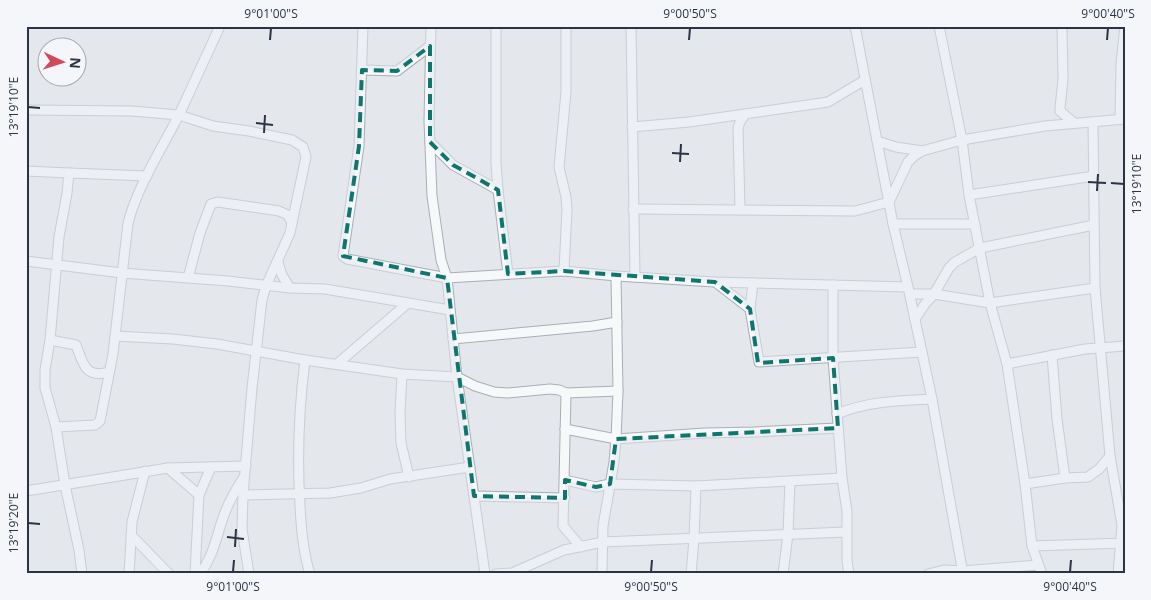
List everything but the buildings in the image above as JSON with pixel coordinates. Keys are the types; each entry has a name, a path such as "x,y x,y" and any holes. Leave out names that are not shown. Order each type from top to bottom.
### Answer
{"street":[{"path":"56,427 95,425 100,420 115,336 131,211 147,176 180,115 220,26"},
{"path":"363,26 358,146 343,256 347,259 447,278 474,278 564,271 715,282 834,285 909,290 990,303 1095,288"},
{"path":"432,26 430,46 432,196 441,260 447,278 457,377 485,574"},
{"path":"496,26 496,163 508,274"},
{"path":"564,271 567,209 559,168 566,92 566,26"},
{"path":"631,26 635,277"},
{"path":"855,26 893,224 932,399 962,572"},
{"path":"928,574 944,570 962,572 1040,569 1032,546 1025,484 1007,364 990,303 969,195 962,140 939,26"},
{"path":"1062,26 1063,79 1060,111 1074,123"},
{"path":"633,209 855,211 889,202 908,162 922,151 962,140 1045,126 1122,119 1121,64 1125,26"},
{"path":"362,70 397,71 430,46"},
{"path":"632,127 689,122 828,102 865,80"},
{"path":"26,110 132,111 180,115 213,126 292,140 303,147 306,157 299,200 278,262 266,286 262,300 243,495 242,530 249,574"},
{"path":"740,210 738,128 745,114"},
{"path":"1093,122 1095,288 1110,456 1122,520 1123,543 1118,574"},
{"path":"877,141 896,147 922,151"},
{"path":"430,142 453,165 498,190"},
{"path":"26,171 147,176"},
{"path":"70,173 59,237 50,340 45,370 45,388 56,427 82,574"},
{"path":"969,195 1094,176"},
{"path":"188,278 200,233 211,204 218,202 279,211 288,215 292,223"},
{"path":"893,224 975,224"},
{"path":"915,319 934,294 949,268 955,262 980,248 1094,225"},
{"path":"26,261 122,274 333,290 450,310"},
{"path":"278,262 282,275 290,288"},
{"path":"602,574 603,526 616,439 618,391 616,276"},
{"path":"715,282 750,309"},
{"path":"753,283 750,309 759,362 922,352"},
{"path":"834,285 833,358 842,478 847,511 846,532 849,574"},
{"path":"337,364 408,303"},
{"path":"453,339 593,326 617,322"},
{"path":"115,336 173,339 217,344 304,360 402,374 457,377 475,386 494,392 507,393 550,389 566,393 618,391"},
{"path":"50,340 76,345 81,362 88,370 95,374 109,372"},
{"path":"1007,364 1100,347 1125,346"},
{"path":"1052,355 1057,419 1065,478"},
{"path":"304,360 299,429 299,493 303,540 310,574"},
{"path":"402,374 401,443 409,477"},
{"path":"566,393 563,526 581,547"},
{"path":"837,414 856,406 873,403 932,399"},
{"path":"565,429 616,439 705,433 838,428"},
{"path":"1025,484 1065,478 1088,477 1093,475 1110,456"},
{"path":"26,490 168,468 246,466"},
{"path":"195,574 199,495 211,467"},
{"path":"243,495 330,493 361,488 390,479 470,467"},
{"path":"168,468 199,495"},
{"path":"129,574 132,522 145,472"},
{"path":"200,574 214,549 220,526 235,491 244,477"},
{"path":"565,480 596,486 610,484 696,486 842,478"},
{"path":"783,574 788,534 790,481"},
{"path":"691,574 696,486"},
{"path":"474,496 565,498"},
{"path":"496,574 512,573 564,550 603,542 846,532"},
{"path":"131,535 169,574"},
{"path":"1032,546 1123,543"}],"highlighted area":[{"path":"430,46 430,142 453,165 498,190 508,274 564,271 715,282 750,309 758,363 833,358 838,428 616,439 610,484 596,487 565,480 565,498 474,496 447,278 343,256 359,146 362,70 397,71"}]}
